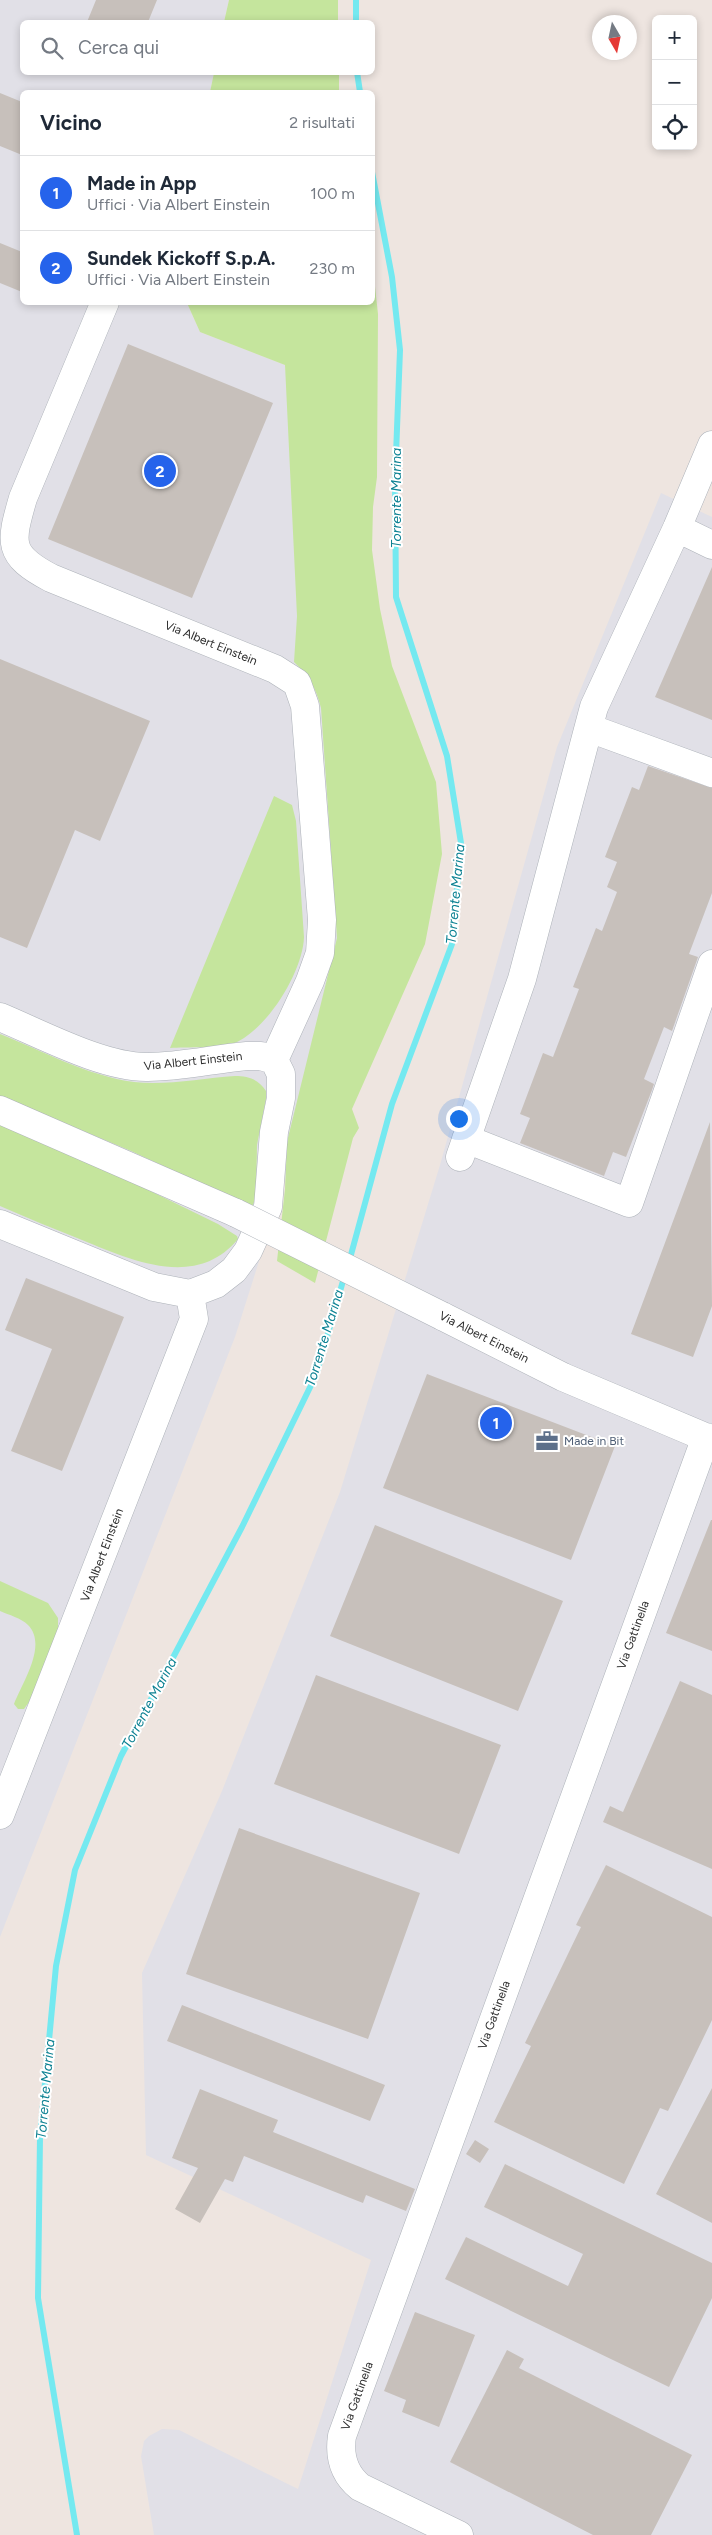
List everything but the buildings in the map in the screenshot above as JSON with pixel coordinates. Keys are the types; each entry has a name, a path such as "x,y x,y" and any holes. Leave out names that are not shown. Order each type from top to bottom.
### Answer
{"street":[{"name":"Via Albert Einstein","path":"0,1017 102,1059 130,1066 148,1067 247,1056 261,1056 274,1060 320,953 322,920 304,706 297,683 275,669 51,578 29,566 16,551 14,531 24,498 104,305"},
{"path":"712,445 677,528 594,708 522,979 463,1148 629,1203 712,964"},
{"path":"677,528 712,545"},
{"path":"589,728 712,773"},
{"path":"0,1224 154,1287 190,1294 216,1284 234,1270 248,1251 268,1207 272,1151 281,1098 282,1074 274,1060"},
{"name":"Via Albert Einstein","path":"0,1110 236,1213 563,1377 709,1439"},
{"name":"Via Albert Einstein","path":"0,1815 194,1319 190,1294"},
{"name":"Via Gattinella","path":"459,2535 360,2487 351,2480 340,2451 342,2436 709,1439"}],"shaded area":[{"path":"0,0 229,0 224,20 20,20 20,75 214,75 210,90 20,90 20,305 188,305 200,332 285,365 345,921 299,1135 235,1337 0,1937"},
{"path":"661,493 712,517 712,2535 154,2535 141,2456 144,2441 162,2429 179,2430 298,2489 371,2260 146,2155 142,1973 222,1791 340,1492 440,1165 557,747"}],"green space":[{"path":"229,0 338,0 338,20 224,20"},
{"path":"214,75 339,75 339,90 210,90"},
{"path":"375,286 378,314 377,477 373,507 372,550 380,609 392,666 436,782 442,854 425,944 352,1109 359,1128 353,1138 315,1283 277,1261 285,1189 287,1142 337,938 321,708 311,683 294,662 297,616 285,365 200,332 188,305 375,305"},
{"path":"274,796 292,805 296,821 304,937 297,967 290,983 269,1014 245,1037 227,1045 170,1048"},
{"path":"0,1034 83,1069 117,1079 159,1083 235,1076 256,1081 266,1091 266,1099 257,1145 256,1197 252,1207 131,1151 0,1096"},
{"path":"0,1124 93,1163 218,1224 237,1236 238,1239 221,1255 203,1263 183,1267 163,1266 121,1255 0,1206"},
{"path":"0,1581 48,1603 58,1618 58,1629 52,1646 29,1702 24,1709 18,1709 14,1704 32,1664 35,1643 33,1633 28,1625 0,1611"}],"waterway":[{"name":"Torrente Marina","path":"356,0 356,20"},
{"name":"Torrente Marina","path":"357,75 360,90"},
{"name":"Torrente Marina","path":"349,1262 392,1104 452,944 461,843 447,756 396,597 395,481 400,350 392,277 375,188"},
{"name":"Torrente Marina","path":"77,2535 38,2298 40,2136 56,1966 75,1870 121,1756 242,1527 316,1375 345,1274"}],"place":[{"name":"Sundek Kickoff S.p.A.","path":"160,471"},
{"name":"Made in App","path":"496,1423"},
{"name":"Made in Bit","path":"547,1441"}]}
